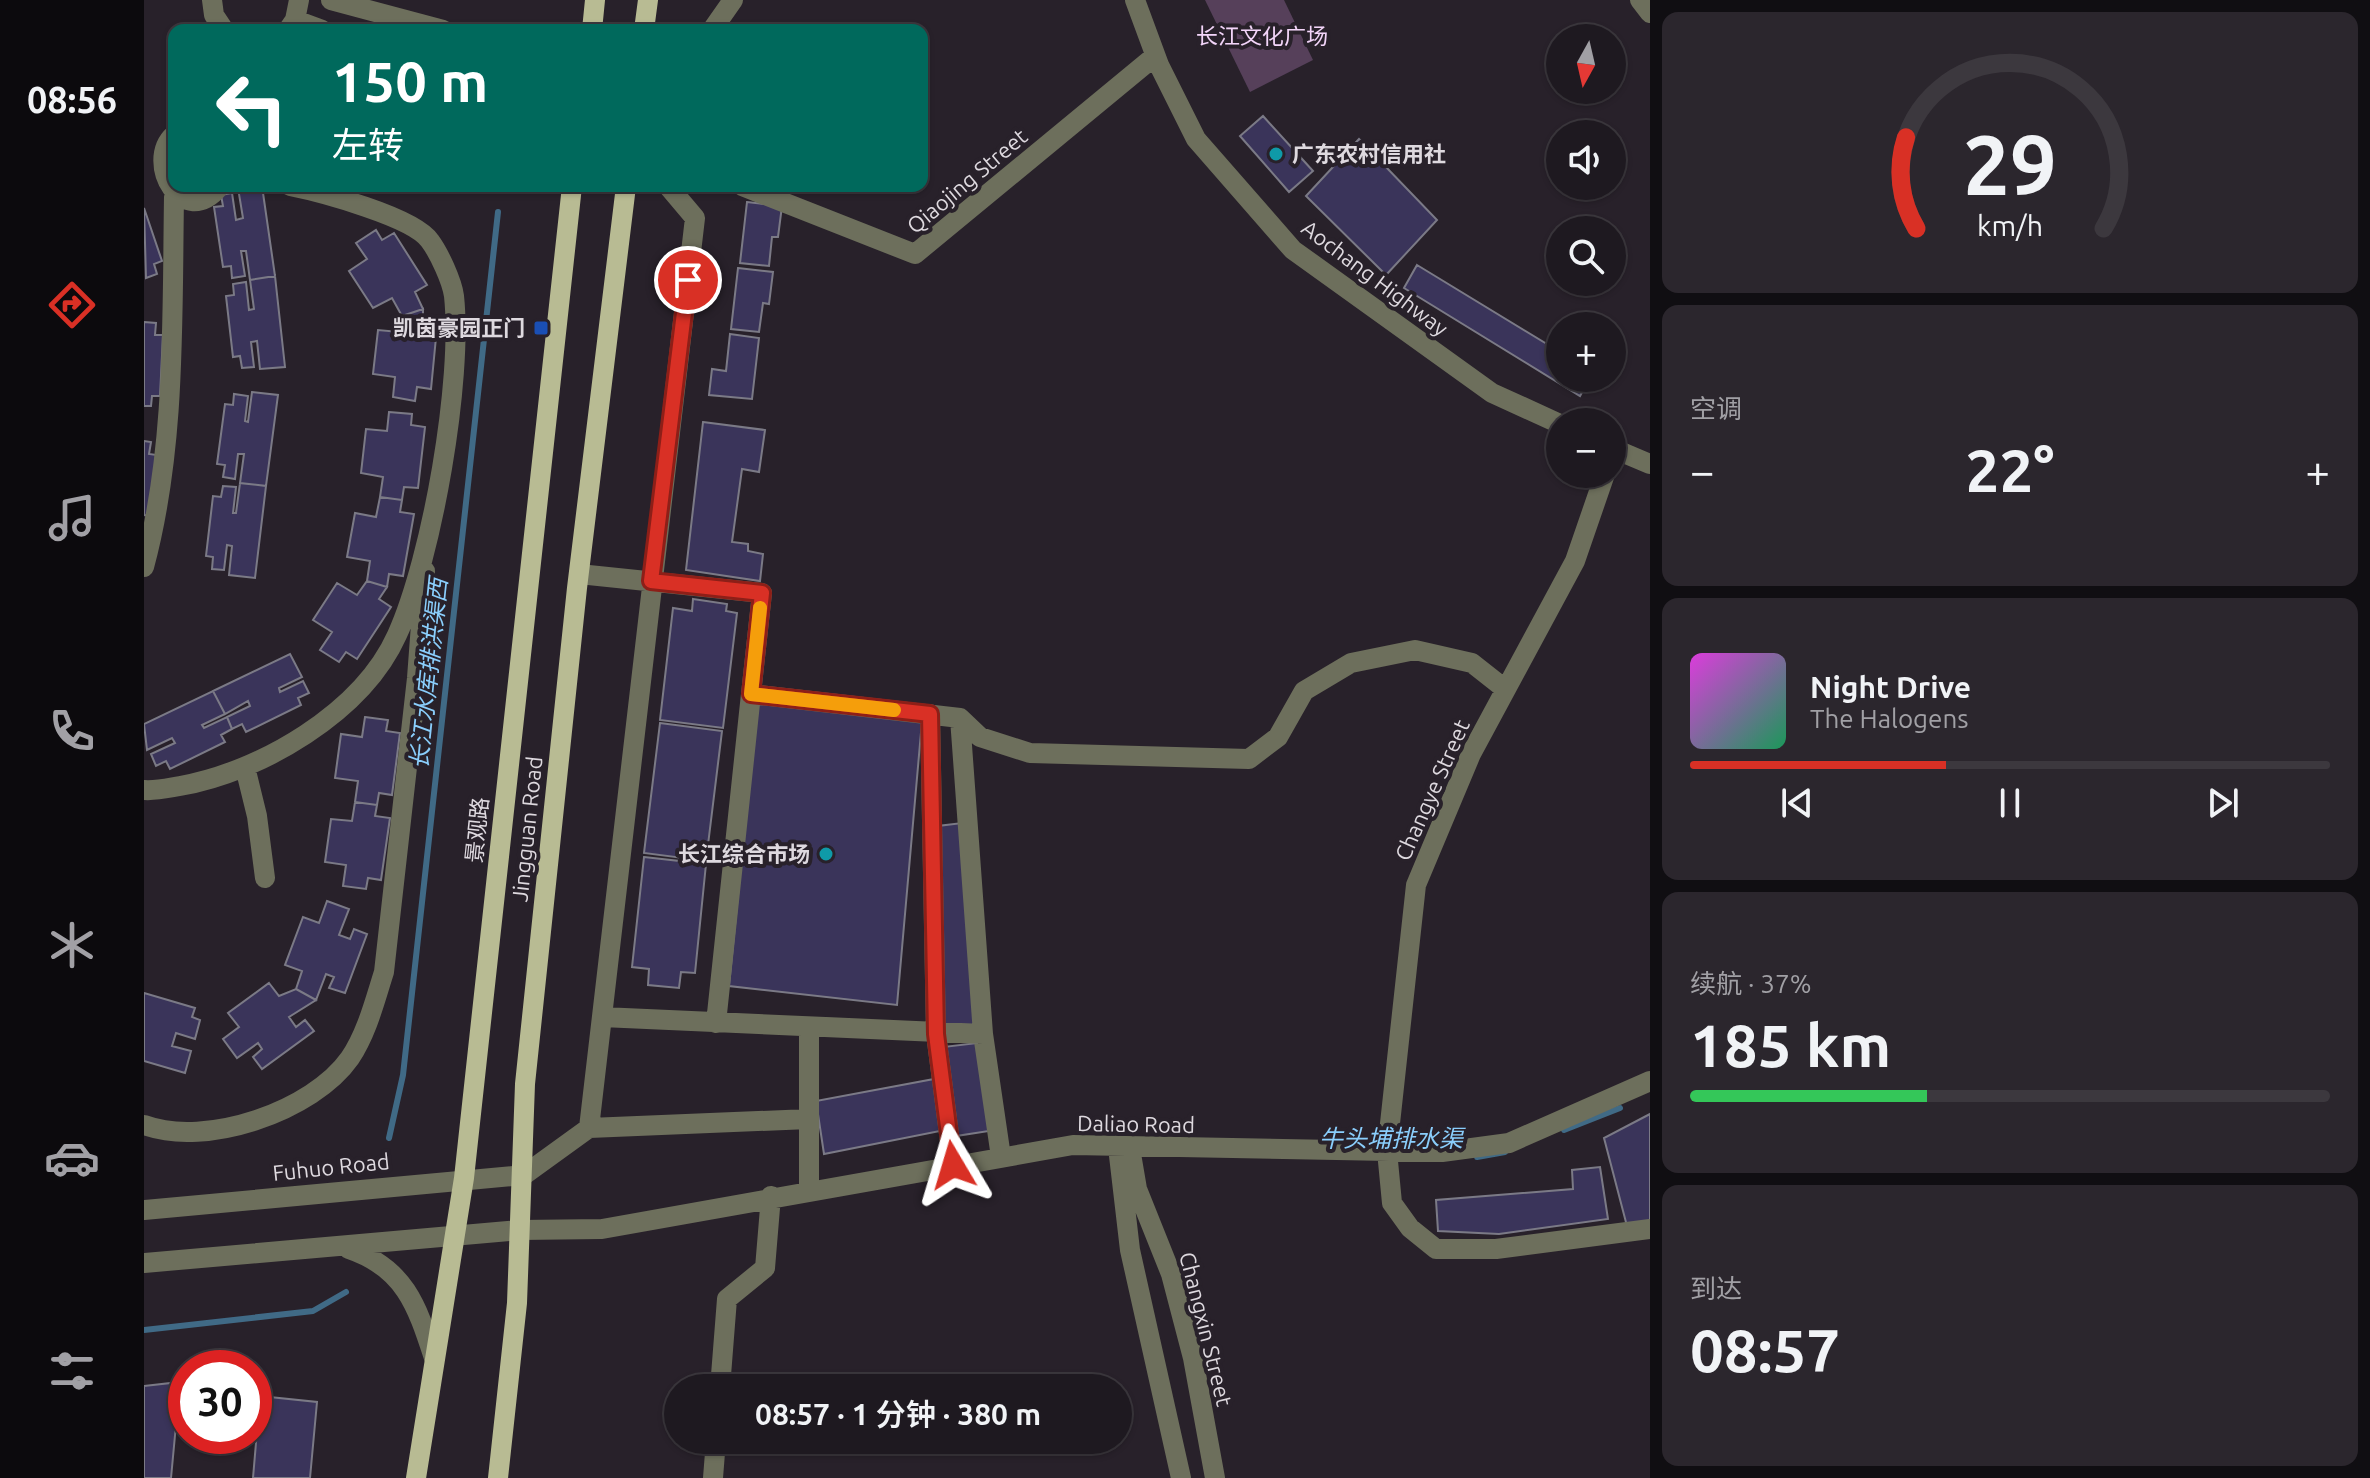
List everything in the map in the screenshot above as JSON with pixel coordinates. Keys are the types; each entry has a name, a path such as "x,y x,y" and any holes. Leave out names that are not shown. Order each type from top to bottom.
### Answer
{"main road":[{"path":"593,24 595,0"},
{"path":"645,24 648,0"},
{"name":"景观路","path":"416,1478 452,1237 464,1178 571,192"},
{"name":"Jingguan Road","path":"498,1478 517,1303 525,1084 579,574 625,192"}],"street":[{"path":"212,0 220,24"},
{"path":"331,0 421,24"},
{"path":"716,24 733,0"},
{"name":"Aochang Highway","path":"1135,0 1155,56 1196,139 1293,250 1492,393 1546,418"},
{"path":"1640,0 1650,13"},
{"name":"Qiaojing Street","path":"757,192 915,254 1155,56"},
{"path":"168,140 161,146 150,168 164,190 174,197 197,201 213,192"},
{"path":"144,1125 192,1130 241,1125 282,1111 320,1089 350,1058 371,1014 384,972 418,663 426,546 456,342 453,292 429,238 386,214 311,192"},
{"path":"589,1128 695,218 673,192"},
{"path":"144,567 159,512 172,347 174,197"},
{"path":"1626,455 1650,464"},
{"name":"Changye Street","path":"1600,488 1575,561 1471,754 1416,885 1387,1157 1392,1203 1410,1228 1436,1249 1496,1249 1632,1235 1650,1229"},
{"path":"144,790 205,782 245,767 285,747 330,717 373,673 397,636 426,546"},
{"path":"579,574 762,593 716,1023"},
{"path":"751,694 960,718 980,737 1030,753 1249,759 1278,737 1304,691 1351,663 1415,650 1472,663 1505,689"},
{"path":"930,714 936,1034 953,1165"},
{"path":"960,718 983,1034 1001,1157"},
{"path":"245,767 257,816 265,878"},
{"path":"602,1017 983,1034"},
{"path":"809,1028 809,1189"},
{"name":"Daliao Road","path":"520,1230 602,1229 809,1189 1073,1145 1387,1157 1442,1152 1509,1143 1650,1081"},
{"path":"524,1175 589,1128 809,1119"},
{"path":"1124,1148 1130,1250 1181,1478"},
{"name":"Changxin Street","path":"1124,1148 1171,1274 1193,1358 1215,1478"},
{"name":"Fuhuo Road","path":"144,1210 464,1178 524,1175"},
{"path":"721,1374 727,1299 765,1268 771,1196"},
{"path":"144,1263 520,1230"},
{"path":"341,1246 367,1255 388,1268 416,1303 434,1358"},
{"path":"713,1478 715,1454"}],"green space":[{"name":"长江文化广场","path":"1205,0 1284,0 1313,60 1250,92"}],"building":[{"name":"广东农村信用社","path":"1263,116 1313,171 1289,192 1240,136"},
{"path":"1359,139 1437,220 1386,275 1306,196"},
{"path":"239,192 263,192 275,276 250,280 246,251 241,251 245,276 232,278 231,266 223,267 214,207 223,206 221,195 232,193 236,220 243,218"},
{"path":"747,202 782,206 778,237 772,237 769,266 740,263"},
{"path":"144,208 162,261 154,264 157,274 146,278"},
{"path":"376,230 382,240 394,233 427,285 415,292 423,309 402,316 392,298 373,308 349,271 367,259 356,243"},
{"path":"1417,265 1546,343 1546,375 1404,288"},
{"path":"738,268 773,272 769,304 763,303 759,332 731,329"},
{"path":"275,276 285,367 260,369 257,341 251,342 254,367 242,368 240,356 233,357 226,296 234,295 233,284 246,282 249,310 254,309 250,280"},
{"path":"423,309 423,326 437,327 431,389 417,387 415,401 393,397 395,377 373,374 378,330 399,332 402,316"},
{"path":"144,322 156,323 155,335 163,335 160,396 152,396 151,406 144,406"},
{"path":"730,334 759,338 752,399 709,395 712,369 726,371"},
{"path":"252,392 278,395 266,486 240,483 244,454 238,454 235,479 223,477 225,465 217,464 225,404 233,405 234,394 248,396 245,421 248,422"},
{"path":"389,412 412,414 411,425 425,427 418,488 404,487 402,500 380,497 383,477 361,473 366,429 387,431"},
{"path":"703,422 765,430 759,472 742,469 732,542 748,544 748,551 763,554 760,581 686,570"},
{"path":"144,441 151,442 149,454 157,455 148,516 144,515"},
{"path":"240,483 266,486 255,578 229,575 232,546 227,545 224,570 212,569 213,557 206,556 213,496 221,497 223,486 236,487 233,513 236,513"},
{"path":"380,497 402,500 400,512 414,514 403,576 389,574 387,587 367,581 370,561 347,557 355,513 376,517"},
{"path":"367,581 387,587 379,599 391,607 357,659 346,652 339,662 320,650 332,632 313,620 337,583 357,595"},
{"path":"693,599 727,604 726,611 737,613 723,728 660,720 673,608 692,611"},
{"path":"290,654 302,677 279,688 280,692 303,681 309,693 298,698 301,705 246,732 242,724 232,729 227,717 250,706 248,701 225,714 213,691"},
{"path":"213,691 225,714 202,725 204,728 227,717 232,729 221,735 225,742 170,769 166,761 156,766 151,754 175,743 172,738 147,750 144,724"},
{"name":"长江综合市场","path":"757,703 922,721 897,1005 729,986"},
{"path":"365,717 388,720 386,731 400,733 392,795 379,793 377,805 355,802 358,781 335,778 341,734 362,737"},
{"path":"660,723 722,731 706,861 644,853"},
{"path":"355,802 377,805 375,816 390,818 381,880 368,878 366,889 343,886 346,865 325,862 331,819 352,821"},
{"path":"962,823 975,1026 941,1026 938,826"},
{"path":"644,857 706,864 695,973 681,972 679,988 648,985 649,969 632,967"},
{"path":"327,901 349,909 339,935 350,939 354,929 367,934 345,993 329,988 334,977 326,974 316,1000 296,989 302,971 285,965 303,917 319,923"},
{"path":"269,983 279,996 296,989 316,1000 289,1017 296,1027 305,1020 314,1031 262,1069 253,1057 262,1049 258,1043 237,1058 223,1039 239,1027 228,1013"},
{"path":"144,993 195,1008 192,1017 200,1020 195,1039 176,1033 172,1046 191,1051 185,1073 144,1061"},
{"path":"977,1043 989,1131 956,1136 943,1047"},
{"path":"934,1079 940,1131 824,1154 816,1101"},
{"path":"1650,1114 1650,1223 1628,1230 1604,1138"},
{"path":"1600,1167 1608,1219 1499,1234 1438,1231 1436,1200 1573,1189 1572,1170"},
{"path":"168,1383 168,1454 173,1454 171,1478 144,1478 144,1386"},
{"path":"272,1397 317,1402 310,1478 253,1478 255,1454 272,1454"}],"waterway":[{"name":"长江水库排洪渠西","path":"389,1138 403,1075 498,212"},
{"name":"牛头埔排水渠","path":"1564,1130 1620,1108"},
{"name":"牛头埔排水渠","path":"1477,1157 1505,1152"},
{"name":"长江水库排洪渠西","path":"144,1330 313,1311 346,1292"}],"slow traffic":[{"path":"760,608 751,694 894,710"}],"place":[{"name":"广东农村信用社","path":"1276,154"},
{"name":"凯茵豪园正门","path":"541,328"},
{"name":"长江综合市场","path":"826,854"}],"route":[{"path":"688,280 651,581 762,593 751,694 930,714 936,1034 953,1165"}]}
